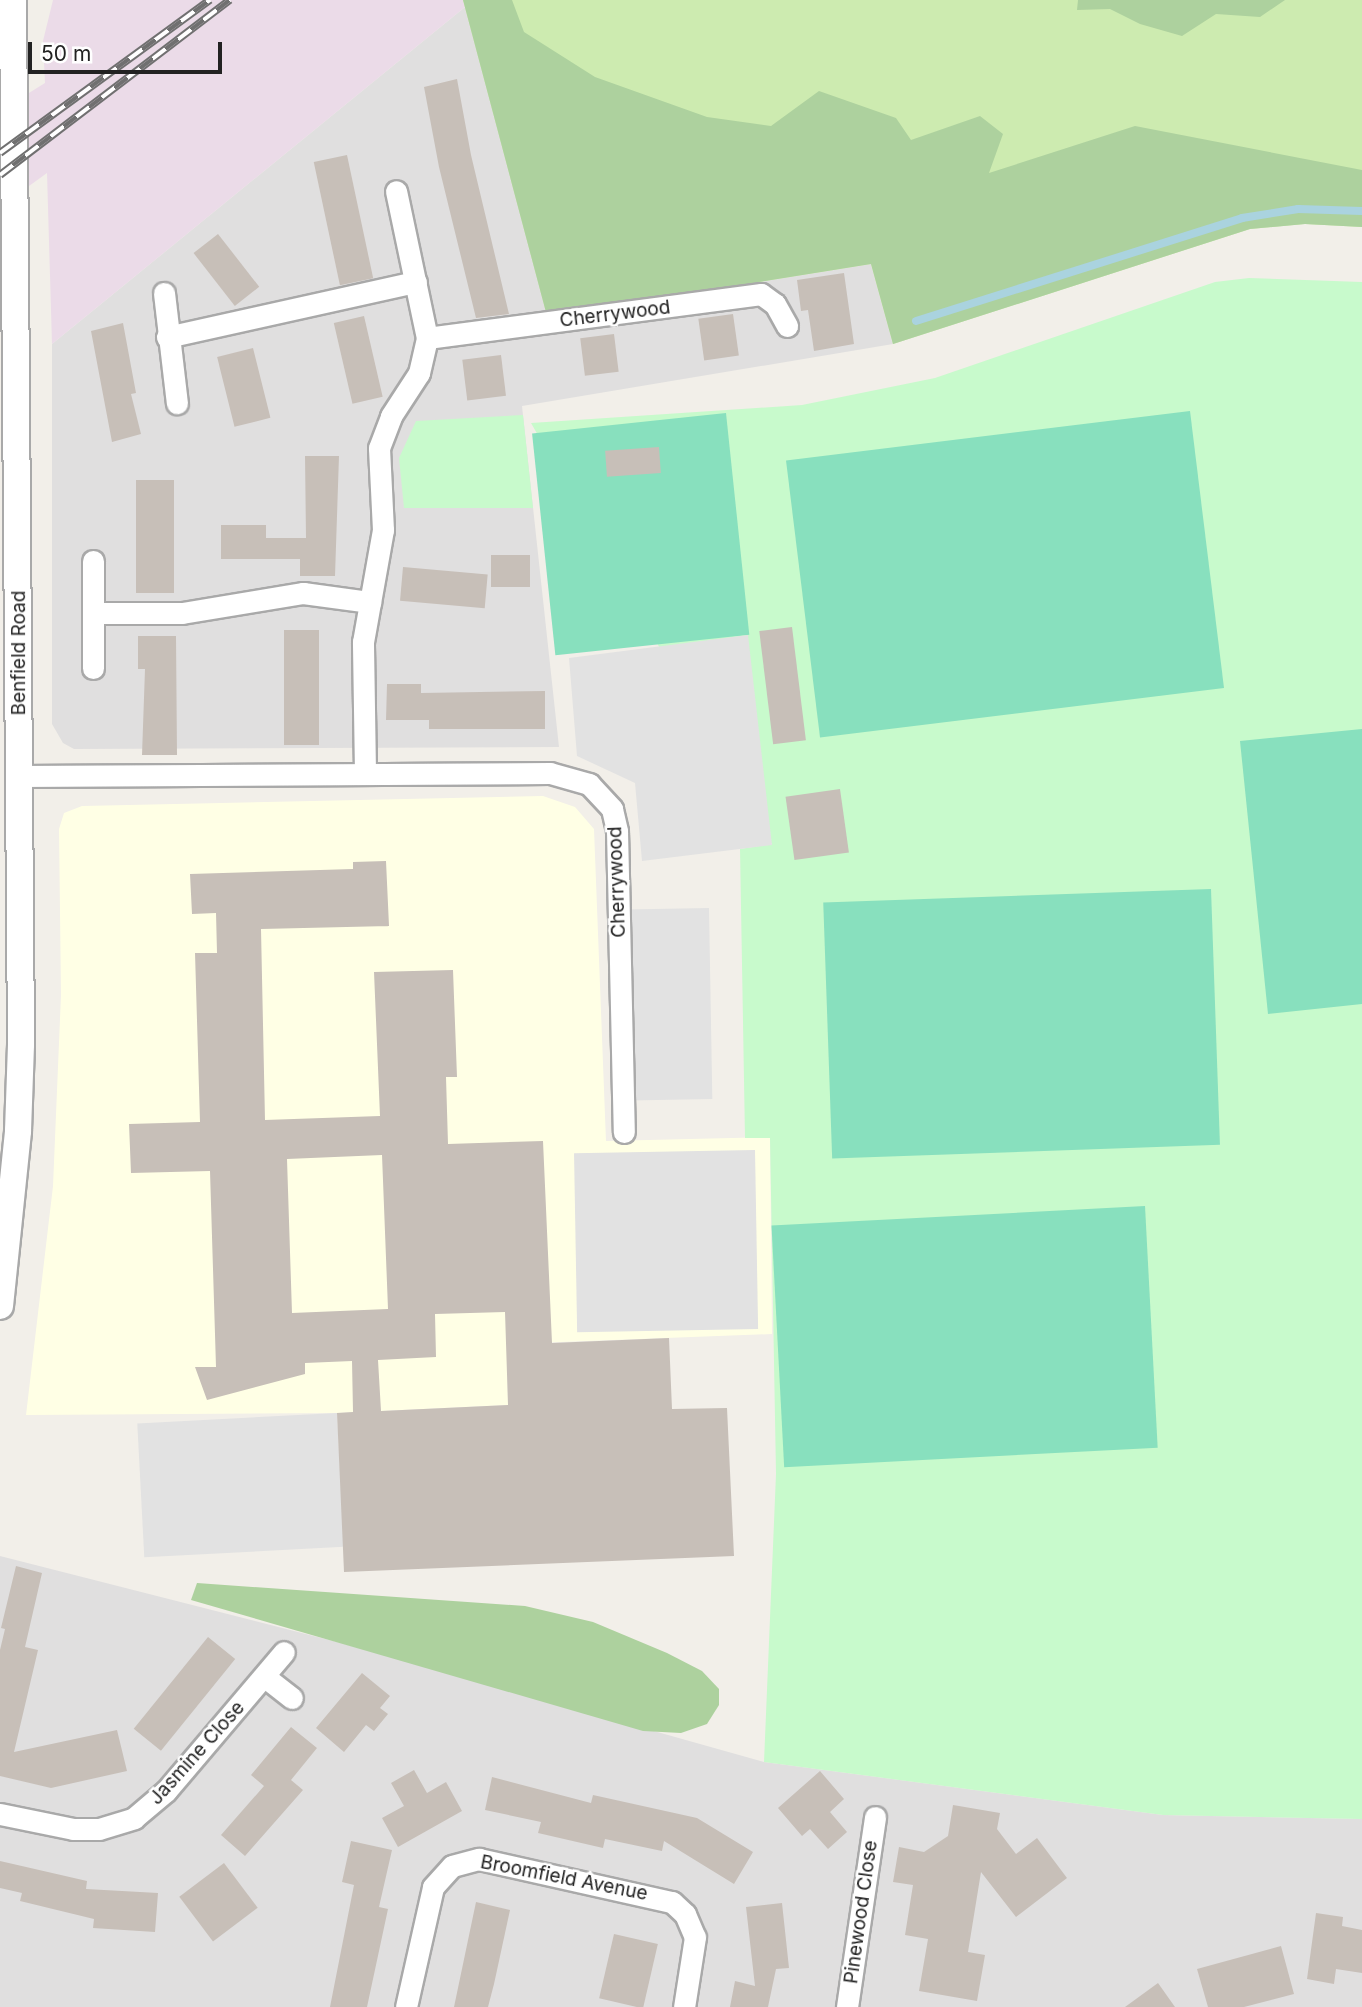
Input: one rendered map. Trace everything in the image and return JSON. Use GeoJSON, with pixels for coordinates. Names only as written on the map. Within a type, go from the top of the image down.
{"type":"FeatureCollection","features":[{"type":"Feature","properties":{"kind":"street","name":"Benfield Road"},"geometry":{"type":"LineString","coordinates":[[0,1306],[20,1057],[13,0]]}},
{"type":"Feature","properties":{"kind":"street"},"geometry":{"type":"LineString","coordinates":[[365,772],[363,642],[382,550],[379,448],[391,416],[419,373],[426,338],[396,191]]}},
{"type":"Feature","properties":{"kind":"street"},"geometry":{"type":"LineString","coordinates":[[167,337],[416,282]]}},
{"type":"Feature","properties":{"kind":"street"},"geometry":{"type":"LineString","coordinates":[[164,293],[167,337],[177,403]]}},
{"type":"Feature","properties":{"kind":"street","name":"Cherrywood"},"geometry":{"type":"LineString","coordinates":[[426,338],[761,294],[775,304],[787,326]]}},
{"type":"Feature","properties":{"kind":"street"},"geometry":{"type":"LineString","coordinates":[[93,561],[93,668]]}},
{"type":"Feature","properties":{"kind":"street"},"geometry":{"type":"LineString","coordinates":[[93,613],[192,612],[303,593],[370,602]]}},
{"type":"Feature","properties":{"kind":"street","name":"Cherrywood"},"geometry":{"type":"LineString","coordinates":[[19,776],[550,772],[589,784],[607,801],[617,831],[624,1132]]}},
{"type":"Feature","properties":{"kind":"street","name":"Jasmine Close"},"geometry":{"type":"LineString","coordinates":[[0,1814],[73,1829],[99,1829],[134,1818],[166,1791],[284,1653]]}},
{"type":"Feature","properties":{"kind":"street"},"geometry":{"type":"LineString","coordinates":[[265,1676],[292,1698]]}},
{"type":"Feature","properties":{"kind":"street","name":"Pinewood Close"},"geometry":{"type":"LineString","coordinates":[[847,2007],[875,1817]]}},
{"type":"Feature","properties":{"kind":"street","name":"Broomfield Avenue"},"geometry":{"type":"LineString","coordinates":[[406,2007],[433,1887],[452,1866],[480,1859],[672,1902],[685,1914],[695,1937],[684,2007]]}},
{"type":"Feature","properties":{"kind":"shaded area"},"geometry":{"type":"Polygon","coordinates":[[[53,0],[463,0],[465,7],[52,344],[47,173],[0,207],[0,111],[45,83],[43,41],[53,0]]]}},
{"type":"Feature","properties":{"kind":"shaded area"},"geometry":{"type":"Polygon","coordinates":[[[465,7],[548,316],[871,264],[893,344],[522,406],[559,747],[74,749],[63,743],[52,724],[52,344],[465,7]]]}},
{"type":"Feature","properties":{"kind":"shaded area"},"geometry":{"type":"Polygon","coordinates":[[[748,635],[772,845],[642,861],[635,783],[577,756],[569,658],[748,635]]]}},
{"type":"Feature","properties":{"kind":"shaded area"},"geometry":{"type":"Polygon","coordinates":[[[543,796],[575,807],[594,829],[606,1141],[770,1137],[772,1334],[507,1344],[508,1405],[337,1413],[26,1415],[53,1186],[61,995],[59,829],[64,813],[82,806],[543,796]]]}},
{"type":"Feature","properties":{"kind":"shaded area"},"geometry":{"type":"Polygon","coordinates":[[[709,908],[712,1099],[629,1100],[626,909],[709,908]]]}},
{"type":"Feature","properties":{"kind":"shaded area"},"geometry":{"type":"Polygon","coordinates":[[[755,1150],[758,1329],[577,1332],[574,1153],[755,1150]]]}},
{"type":"Feature","properties":{"kind":"shaded area"},"geometry":{"type":"Polygon","coordinates":[[[337,1413],[344,1547],[144,1557],[137,1423],[337,1413]]]}},
{"type":"Feature","properties":{"kind":"shaded area"},"geometry":{"type":"Polygon","coordinates":[[[0,1556],[341,1643],[764,1762],[1163,1815],[1362,1819],[1362,2007],[0,2007],[0,1556]]]}},
{"type":"Feature","properties":{"kind":"green space"},"geometry":{"type":"Polygon","coordinates":[[[463,0],[1362,0],[1362,227],[1305,224],[1250,229],[893,344],[871,264],[547,316],[463,0]]]}},
{"type":"Feature","properties":{"kind":"green space"},"geometry":{"type":"Polygon","coordinates":[[[463,0],[512,0],[524,32],[595,77],[707,117],[771,126],[819,91],[896,118],[911,140],[980,116],[1003,134],[989,173],[1135,126],[1362,170],[1362,227],[1305,224],[1250,229],[893,344],[871,264],[547,316],[463,0]]]}},
{"type":"Feature","properties":{"kind":"green space"},"geometry":{"type":"Polygon","coordinates":[[[1078,0],[1285,0],[1260,17],[1216,14],[1182,36],[1140,24],[1110,9],[1077,10],[1078,0]]]}},
{"type":"Feature","properties":{"kind":"green space"},"geometry":{"type":"Polygon","coordinates":[[[1249,278],[1362,282],[1362,1819],[1163,1815],[764,1762],[776,1474],[770,1138],[745,1138],[740,849],[772,844],[531,423],[802,405],[935,378],[1215,282],[1249,278]]]}},
{"type":"Feature","properties":{"kind":"green space"},"geometry":{"type":"Polygon","coordinates":[[[1190,411],[1224,688],[820,738],[786,461],[1190,411]]]}},
{"type":"Feature","properties":{"kind":"green space"},"geometry":{"type":"Polygon","coordinates":[[[726,413],[749,635],[555,655],[532,433],[726,413]]]}},
{"type":"Feature","properties":{"kind":"green space"},"geometry":{"type":"Polygon","coordinates":[[[523,415],[533,508],[404,508],[399,458],[416,421],[523,415]]]}},
{"type":"Feature","properties":{"kind":"green space"},"geometry":{"type":"Polygon","coordinates":[[[1362,729],[1362,1004],[1268,1014],[1240,741],[1362,729]]]}},
{"type":"Feature","properties":{"kind":"green space"},"geometry":{"type":"Polygon","coordinates":[[[1211,889],[1220,1145],[832,1158],[823,903],[1211,889]]]}},
{"type":"Feature","properties":{"kind":"green space"},"geometry":{"type":"Polygon","coordinates":[[[1145,1206],[1158,1448],[784,1467],[772,1226],[1145,1206]]]}},
{"type":"Feature","properties":{"kind":"green space"},"geometry":{"type":"Polygon","coordinates":[[[197,1583],[525,1606],[593,1622],[667,1653],[702,1671],[719,1689],[719,1705],[707,1724],[681,1733],[643,1731],[191,1600],[197,1583]]]}},
{"type":"Feature","properties":{"kind":"building"},"geometry":{"type":"Polygon","coordinates":[[[457,79],[471,155],[509,314],[476,318],[439,167],[424,87],[457,79]]]}},
{"type":"Feature","properties":{"kind":"building"},"geometry":{"type":"Polygon","coordinates":[[[347,155],[373,278],[340,285],[314,162],[347,155]]]}},
{"type":"Feature","properties":{"kind":"building"},"geometry":{"type":"Polygon","coordinates":[[[218,234],[259,287],[235,306],[194,253],[218,234]]]}},
{"type":"Feature","properties":{"kind":"building"},"geometry":{"type":"Polygon","coordinates":[[[844,273],[854,344],[814,351],[808,310],[801,311],[797,280],[844,273]]]}},
{"type":"Feature","properties":{"kind":"building"},"geometry":{"type":"Polygon","coordinates":[[[733,314],[739,356],[704,360],[698,319],[733,314]]]}},
{"type":"Feature","properties":{"kind":"building"},"geometry":{"type":"Polygon","coordinates":[[[364,316],[383,397],[352,404],[334,323],[364,316]]]}},
{"type":"Feature","properties":{"kind":"building"},"geometry":{"type":"Polygon","coordinates":[[[123,323],[136,393],[131,394],[141,434],[112,442],[91,331],[123,323]]]}},
{"type":"Feature","properties":{"kind":"building"},"geometry":{"type":"Polygon","coordinates":[[[614,334],[619,372],[585,376],[580,338],[614,334]]]}},
{"type":"Feature","properties":{"kind":"building"},"geometry":{"type":"Polygon","coordinates":[[[253,348],[270,418],[235,427],[217,357],[253,348]]]}},
{"type":"Feature","properties":{"kind":"building"},"geometry":{"type":"Polygon","coordinates":[[[501,355],[506,396],[467,400],[462,360],[501,355]]]}},
{"type":"Feature","properties":{"kind":"building"},"geometry":{"type":"Polygon","coordinates":[[[659,447],[661,473],[607,477],[605,451],[659,447]]]}},
{"type":"Feature","properties":{"kind":"building"},"geometry":{"type":"Polygon","coordinates":[[[305,456],[339,456],[335,576],[300,576],[300,559],[221,559],[221,525],[266,525],[266,538],[306,538],[305,456]]]}},
{"type":"Feature","properties":{"kind":"building"},"geometry":{"type":"Polygon","coordinates":[[[136,480],[174,480],[174,593],[136,593],[136,480]]]}},
{"type":"Feature","properties":{"kind":"building"},"geometry":{"type":"Polygon","coordinates":[[[491,555],[530,555],[530,587],[491,587],[491,555]]]}},
{"type":"Feature","properties":{"kind":"building"},"geometry":{"type":"Polygon","coordinates":[[[403,567],[488,574],[485,608],[400,601],[403,567]]]}},
{"type":"Feature","properties":{"kind":"building"},"geometry":{"type":"Polygon","coordinates":[[[792,627],[806,740],[773,744],[759,631],[792,627]]]}},
{"type":"Feature","properties":{"kind":"building"},"geometry":{"type":"Polygon","coordinates":[[[284,630],[319,630],[319,745],[284,745],[284,630]]]}},
{"type":"Feature","properties":{"kind":"building"},"geometry":{"type":"Polygon","coordinates":[[[138,636],[176,636],[177,755],[142,755],[145,669],[138,669],[138,636]]]}},
{"type":"Feature","properties":{"kind":"building"},"geometry":{"type":"Polygon","coordinates":[[[387,684],[421,684],[421,693],[545,691],[545,729],[429,729],[429,720],[386,720],[387,684]]]}},
{"type":"Feature","properties":{"kind":"building"},"geometry":{"type":"Polygon","coordinates":[[[840,789],[849,852],[794,860],[786,797],[840,789]]]}},
{"type":"Feature","properties":{"kind":"building"},"geometry":{"type":"Polygon","coordinates":[[[386,861],[389,926],[261,929],[265,1120],[380,1116],[374,972],[453,970],[457,1077],[446,1077],[448,1144],[543,1141],[552,1343],[669,1338],[672,1409],[727,1408],[734,1556],[344,1572],[337,1413],[353,1412],[352,1361],[305,1363],[305,1374],[207,1400],[195,1367],[216,1367],[210,1171],[131,1173],[129,1124],[200,1122],[195,953],[217,953],[216,913],[192,914],[190,874],[353,869],[353,862],[386,861]],[[382,1155],[287,1159],[292,1313],[388,1309],[382,1155]],[[505,1312],[435,1314],[436,1357],[378,1360],[381,1411],[508,1405],[505,1312]]]}},
{"type":"Feature","properties":{"kind":"building"},"geometry":{"type":"Polygon","coordinates":[[[16,1566],[42,1573],[25,1647],[38,1650],[14,1752],[117,1730],[127,1771],[51,1788],[0,1776],[0,1650],[5,1629],[1,1628],[16,1566]]]}},
{"type":"Feature","properties":{"kind":"building"},"geometry":{"type":"Polygon","coordinates":[[[208,1637],[235,1659],[161,1751],[134,1729],[208,1637]]]}},
{"type":"Feature","properties":{"kind":"building"},"geometry":{"type":"Polygon","coordinates":[[[362,1673],[390,1696],[380,1708],[388,1714],[374,1731],[366,1725],[344,1752],[316,1728],[362,1673]]]}},
{"type":"Feature","properties":{"kind":"building"},"geometry":{"type":"Polygon","coordinates":[[[291,1727],[317,1748],[291,1780],[303,1790],[245,1856],[221,1835],[264,1786],[251,1775],[291,1727]]]}},
{"type":"Feature","properties":{"kind":"building"},"geometry":{"type":"Polygon","coordinates":[[[414,1770],[427,1793],[446,1782],[462,1811],[398,1847],[382,1818],[404,1806],[391,1783],[414,1770]]]}},
{"type":"Feature","properties":{"kind":"building"},"geometry":{"type":"Polygon","coordinates":[[[820,1771],[844,1799],[830,1812],[847,1832],[828,1849],[810,1829],[802,1836],[778,1808],[820,1771]]]}},
{"type":"Feature","properties":{"kind":"building"},"geometry":{"type":"Polygon","coordinates":[[[492,1777],[591,1803],[593,1795],[697,1818],[753,1852],[734,1884],[664,1841],[662,1851],[605,1839],[603,1848],[538,1833],[541,1822],[485,1810],[492,1777]]]}},
{"type":"Feature","properties":{"kind":"building"},"geometry":{"type":"Polygon","coordinates":[[[953,1805],[1000,1813],[997,1829],[1016,1854],[1037,1838],[1067,1878],[1016,1917],[981,1872],[968,1952],[985,1955],[977,2001],[919,1991],[928,1939],[905,1935],[913,1885],[893,1882],[899,1847],[924,1852],[948,1836],[953,1805]]]}},
{"type":"Feature","properties":{"kind":"building"},"geometry":{"type":"Polygon","coordinates":[[[351,1841],[392,1850],[379,1907],[388,1909],[367,2007],[330,2007],[354,1885],[342,1882],[351,1841]]]}},
{"type":"Feature","properties":{"kind":"building"},"geometry":{"type":"Polygon","coordinates":[[[0,1861],[87,1881],[86,1889],[158,1893],[155,1932],[93,1928],[94,1919],[20,1901],[22,1893],[0,1888],[0,1861]]]}},
{"type":"Feature","properties":{"kind":"building"},"geometry":{"type":"Polygon","coordinates":[[[224,1863],[258,1908],[213,1941],[179,1897],[224,1863]]]}},
{"type":"Feature","properties":{"kind":"building"},"geometry":{"type":"Polygon","coordinates":[[[476,1902],[510,1910],[488,2007],[454,2007],[476,1902]]]}},
{"type":"Feature","properties":{"kind":"building"},"geometry":{"type":"Polygon","coordinates":[[[782,1903],[789,1968],[776,1969],[768,2007],[730,2007],[735,1981],[755,1986],[746,1907],[782,1903]]]}},
{"type":"Feature","properties":{"kind":"building"},"geometry":{"type":"Polygon","coordinates":[[[1316,1913],[1343,1917],[1342,1926],[1362,1930],[1362,1973],[1336,1969],[1334,1984],[1307,1979],[1316,1913]]]}},
{"type":"Feature","properties":{"kind":"building"},"geometry":{"type":"Polygon","coordinates":[[[614,1934],[658,1944],[643,2007],[599,1998],[614,1934]]]}},
{"type":"Feature","properties":{"kind":"building"},"geometry":{"type":"Polygon","coordinates":[[[1281,1946],[1294,1994],[1244,2007],[1208,2007],[1197,1969],[1281,1946]]]}},
{"type":"Feature","properties":{"kind":"building"},"geometry":{"type":"Polygon","coordinates":[[[1158,1983],[1175,2007],[1125,2007],[1158,1983]]]}},
{"type":"Feature","properties":{"kind":"waterway"},"geometry":{"type":"LineString","coordinates":[[916,321],[1242,218],[1298,209],[1362,211]]}},
{"type":"Feature","properties":{"kind":"railway"},"geometry":{"type":"LineString","coordinates":[[0,153],[210,0]]}},
{"type":"Feature","properties":{"kind":"railway"},"geometry":{"type":"LineString","coordinates":[[0,175],[230,0]]}}]}
